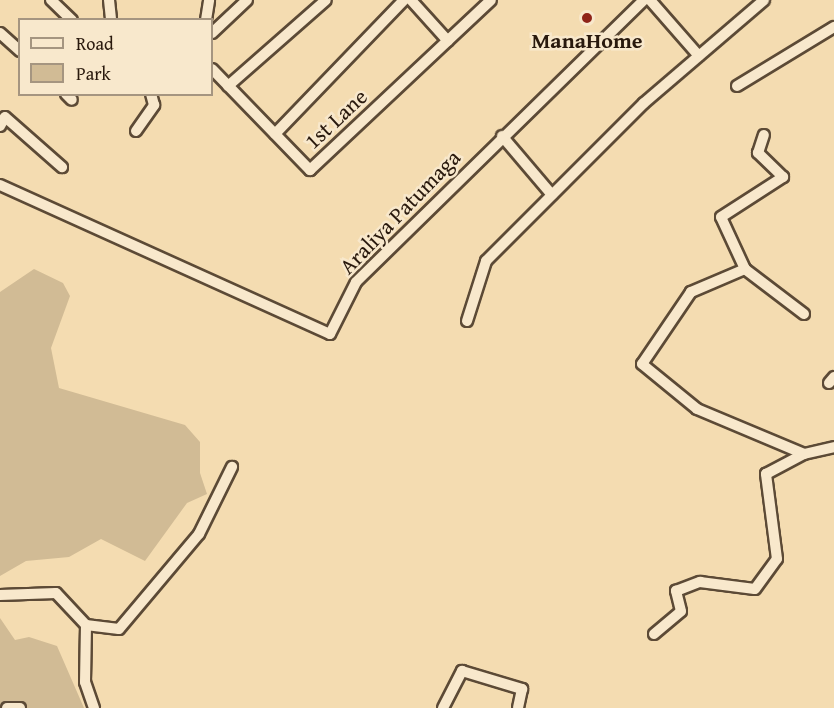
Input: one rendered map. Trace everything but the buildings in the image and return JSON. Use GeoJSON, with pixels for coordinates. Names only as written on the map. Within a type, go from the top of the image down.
{"type":"FeatureCollection","features":[{"type":"Feature","properties":{"kind":"street"},"geometry":{"type":"LineString","coordinates":[[51,0],[70,18]]}},
{"type":"Feature","properties":{"kind":"street"},"geometry":{"type":"LineString","coordinates":[[109,0],[111,18]]}},
{"type":"Feature","properties":{"kind":"street"},"geometry":{"type":"LineString","coordinates":[[206,18],[209,0]]}},
{"type":"Feature","properties":{"kind":"street"},"geometry":{"type":"LineString","coordinates":[[213,32],[247,0]]}},
{"type":"Feature","properties":{"kind":"street"},"geometry":{"type":"LineString","coordinates":[[228,86],[326,0]]}},
{"type":"Feature","properties":{"kind":"street"},"geometry":{"type":"LineString","coordinates":[[275,134],[404,0]]}},
{"type":"Feature","properties":{"kind":"street"},"geometry":{"type":"LineString","coordinates":[[411,0],[447,41]]}},
{"type":"Feature","properties":{"kind":"street","name":"1st Lane"},"geometry":{"type":"LineString","coordinates":[[213,70],[310,170],[490,0]]}},
{"type":"Feature","properties":{"kind":"street","name":"Araliya Patumaga"},"geometry":{"type":"LineString","coordinates":[[0,184],[85,219],[324,335],[356,282],[502,136],[644,0]]}},
{"type":"Feature","properties":{"kind":"street"},"geometry":{"type":"LineString","coordinates":[[650,0],[699,56]]}},
{"type":"Feature","properties":{"kind":"street"},"geometry":{"type":"LineString","coordinates":[[467,321],[486,261],[699,56],[764,0]]}},
{"type":"Feature","properties":{"kind":"street"},"geometry":{"type":"LineString","coordinates":[[737,86],[834,27]]}},
{"type":"Feature","properties":{"kind":"street"},"geometry":{"type":"LineString","coordinates":[[0,33],[18,49]]}},
{"type":"Feature","properties":{"kind":"street"},"geometry":{"type":"LineString","coordinates":[[136,131],[154,105],[152,96]]}},
{"type":"Feature","properties":{"kind":"street"},"geometry":{"type":"LineString","coordinates":[[0,126],[5,117],[62,167]]}},
{"type":"Feature","properties":{"kind":"street"},"geometry":{"type":"LineString","coordinates":[[764,135],[758,153],[783,177],[721,217],[745,269],[804,314]]}},
{"type":"Feature","properties":{"kind":"street"},"geometry":{"type":"LineString","coordinates":[[502,136],[552,195]]}},
{"type":"Feature","properties":{"kind":"street"},"geometry":{"type":"LineString","coordinates":[[745,269],[691,292],[642,364],[697,409],[804,454]]}},
{"type":"Feature","properties":{"kind":"street"},"geometry":{"type":"LineString","coordinates":[[654,634],[681,611],[676,591],[700,582],[754,589],[777,559],[766,474],[804,454],[834,447]]}},
{"type":"Feature","properties":{"kind":"street"},"geometry":{"type":"LineString","coordinates":[[0,595],[56,593],[86,625],[119,628],[200,534],[232,467]]}},
{"type":"Feature","properties":{"kind":"street"},"geometry":{"type":"LineString","coordinates":[[86,625],[84,682],[94,708]]}},
{"type":"Feature","properties":{"kind":"street"},"geometry":{"type":"LineString","coordinates":[[443,708],[462,671],[522,689],[518,708]]}},
{"type":"Feature","properties":{"kind":"street"},"geometry":{"type":"LineString","coordinates":[[7,708],[20,708]]}},
{"type":"Feature","properties":{"kind":"green space"},"geometry":{"type":"Polygon","coordinates":[[[34,269],[63,283],[70,296],[51,348],[59,388],[185,425],[200,442],[200,473],[207,494],[187,503],[145,561],[101,539],[69,557],[26,561],[0,576],[0,292],[34,269]]]}},
{"type":"Feature","properties":{"kind":"green space"},"geometry":{"type":"Polygon","coordinates":[[[0,618],[15,640],[29,637],[57,646],[84,708],[0,708],[0,618]]]}},
{"type":"Feature","properties":{"kind":"place","name":"ManaHome"},"geometry":{"type":"Point","coordinates":[587,18]}}]}
